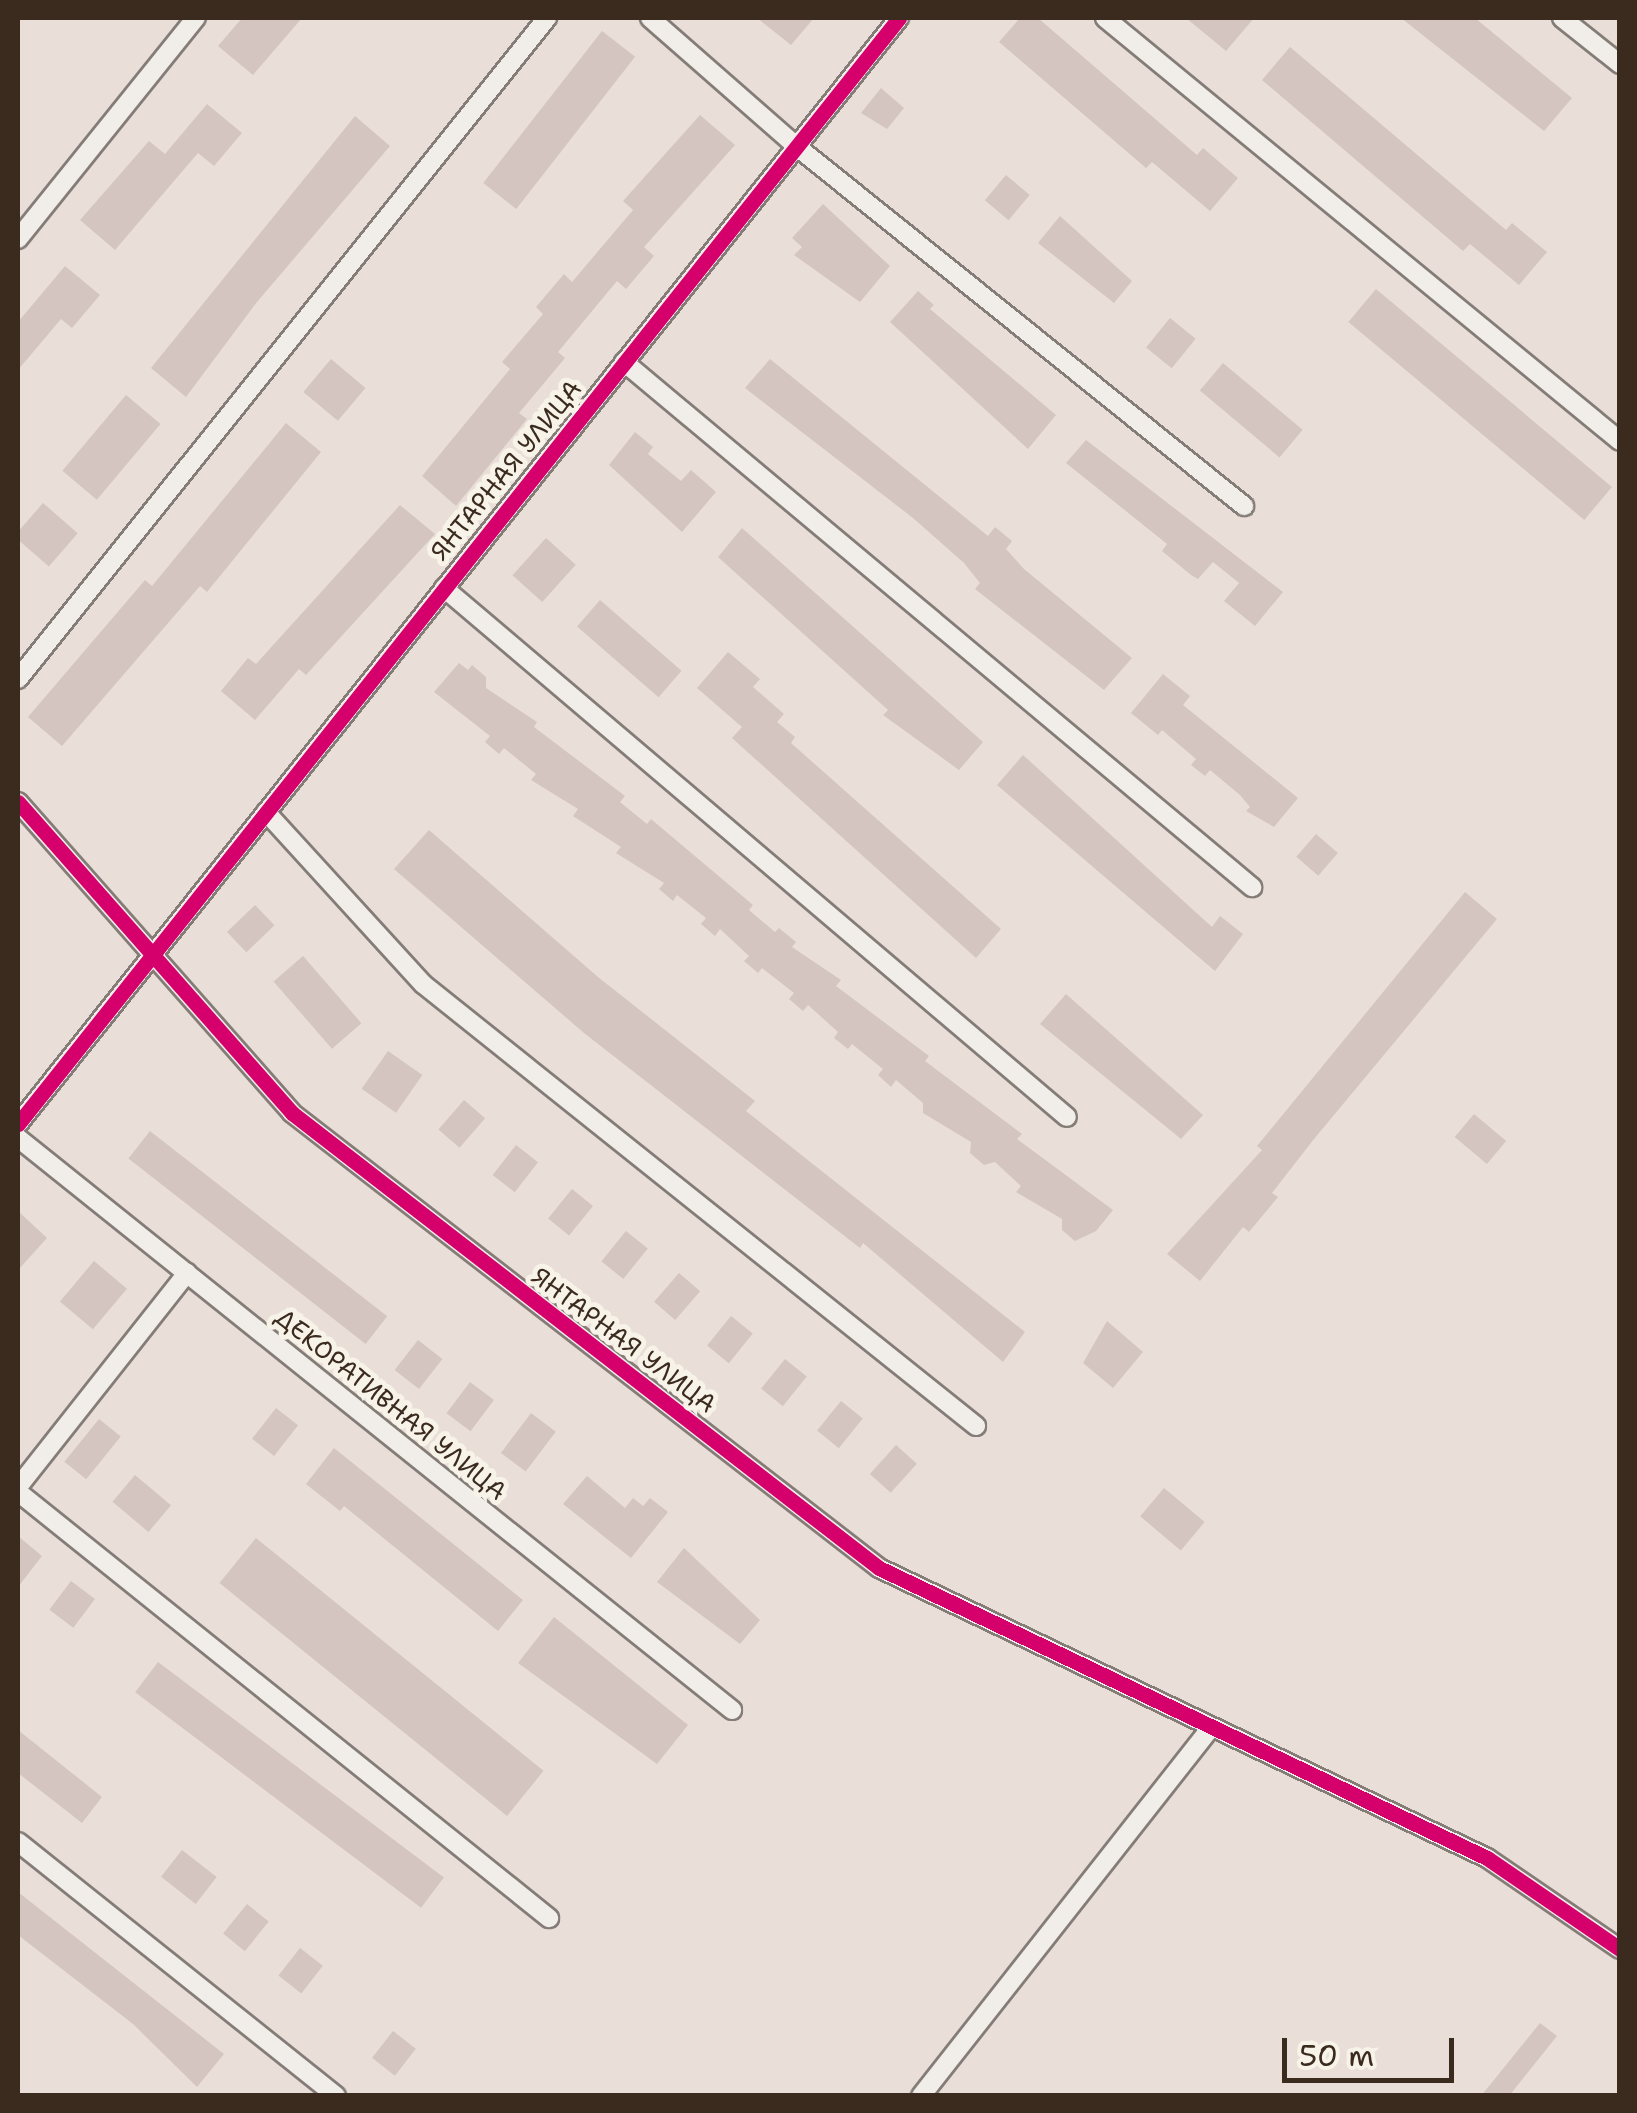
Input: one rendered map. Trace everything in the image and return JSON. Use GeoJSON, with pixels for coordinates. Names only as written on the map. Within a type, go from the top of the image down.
{"type":"FeatureCollection","features":[{"type":"Feature","properties":{"kind":"street"},"geometry":{"type":"LineString","coordinates":[[18,238],[196,18]]}},
{"type":"Feature","properties":{"kind":"street"},"geometry":{"type":"LineString","coordinates":[[18,679],[547,18]]}},
{"type":"Feature","properties":{"kind":"street"},"geometry":{"type":"LineString","coordinates":[[650,18],[796,146],[1244,506]]}},
{"type":"Feature","properties":{"kind":"street","name":"ЯНТАРНАЯ УЛИЦА"},"geometry":{"type":"LineString","coordinates":[[18,1124],[899,18]]}},
{"type":"Feature","properties":{"kind":"street"},"geometry":{"type":"LineString","coordinates":[[1106,18],[1620,441]]}},
{"type":"Feature","properties":{"kind":"street"},"geometry":{"type":"LineString","coordinates":[[1562,18],[1620,64]]}},
{"type":"Feature","properties":{"kind":"street"},"geometry":{"type":"LineString","coordinates":[[624,362],[1252,887]]}},
{"type":"Feature","properties":{"kind":"street"},"geometry":{"type":"LineString","coordinates":[[444,588],[1066,1117]]}},
{"type":"Feature","properties":{"kind":"street"},"geometry":{"type":"LineString","coordinates":[[18,802],[152,955]]}},
{"type":"Feature","properties":{"kind":"street"},"geometry":{"type":"LineString","coordinates":[[266,812],[424,984],[976,1426]]}},
{"type":"Feature","properties":{"kind":"street","name":"ЯНТАРНАЯ УЛИЦА"},"geometry":{"type":"LineString","coordinates":[[152,955],[292,1113],[879,1568],[1487,1858],[1620,1949]]}},
{"type":"Feature","properties":{"kind":"street","name":"ДЕКОРАТИВНАЯ УЛИЦА"},"geometry":{"type":"LineString","coordinates":[[18,1138],[732,1710]]}},
{"type":"Feature","properties":{"kind":"street"},"geometry":{"type":"LineString","coordinates":[[186,1274],[18,1489],[548,1918]]}},
{"type":"Feature","properties":{"kind":"street"},"geometry":{"type":"LineString","coordinates":[[921,2096],[1211,1728]]}},
{"type":"Feature","properties":{"kind":"street"},"geometry":{"type":"LineString","coordinates":[[18,1842],[336,2096]]}},
{"type":"Feature","properties":{"kind":"building"},"geometry":{"type":"Polygon","coordinates":[[[242,18],[302,18],[253,75],[218,46],[242,18]]]}},
{"type":"Feature","properties":{"kind":"building"},"geometry":{"type":"Polygon","coordinates":[[[757,18],[814,18],[791,45],[757,18]]]}},
{"type":"Feature","properties":{"kind":"building"},"geometry":{"type":"Polygon","coordinates":[[[1020,18],[1038,18],[1197,155],[1203,148],[1238,178],[1210,211],[1152,162],[1146,168],[999,42],[1020,18]]]}},
{"type":"Feature","properties":{"kind":"building"},"geometry":{"type":"Polygon","coordinates":[[[1186,18],[1254,18],[1226,51],[1186,18]]]}},
{"type":"Feature","properties":{"kind":"building"},"geometry":{"type":"Polygon","coordinates":[[[1401,18],[1475,18],[1572,98],[1544,131],[1401,18]]]}},
{"type":"Feature","properties":{"kind":"building"},"geometry":{"type":"Polygon","coordinates":[[[602,31],[635,57],[516,209],[483,183],[602,31]]]}},
{"type":"Feature","properties":{"kind":"building"},"geometry":{"type":"Polygon","coordinates":[[[1290,47],[1506,230],[1512,223],[1547,252],[1519,285],[1470,244],[1463,251],[1262,80],[1290,47]]]}},
{"type":"Feature","properties":{"kind":"building"},"geometry":{"type":"Polygon","coordinates":[[[881,88],[904,108],[887,129],[861,113],[881,88]]]}},
{"type":"Feature","properties":{"kind":"building"},"geometry":{"type":"Polygon","coordinates":[[[207,104],[242,133],[214,166],[198,153],[115,250],[80,220],[149,141],[165,154],[207,104]]]}},
{"type":"Feature","properties":{"kind":"building"},"geometry":{"type":"Polygon","coordinates":[[[700,115],[735,145],[644,247],[654,256],[626,289],[617,281],[558,352],[565,358],[519,413],[527,419],[456,506],[422,476],[510,369],[502,362],[543,314],[536,307],[564,274],[572,282],[633,210],[623,201],[700,115]]]}},
{"type":"Feature","properties":{"kind":"building"},"geometry":{"type":"Polygon","coordinates":[[[355,116],[390,146],[257,302],[186,397],[151,368],[355,116]]]}},
{"type":"Feature","properties":{"kind":"building"},"geometry":{"type":"Polygon","coordinates":[[[1006,175],[1030,195],[1009,220],[985,200],[1006,175]]]}},
{"type":"Feature","properties":{"kind":"building"},"geometry":{"type":"Polygon","coordinates":[[[823,204],[890,266],[860,302],[794,255],[802,247],[792,238],[823,204]]]}},
{"type":"Feature","properties":{"kind":"building"},"geometry":{"type":"Polygon","coordinates":[[[1060,216],[1132,281],[1114,303],[1038,243],[1060,216]]]}},
{"type":"Feature","properties":{"kind":"building"},"geometry":{"type":"Polygon","coordinates":[[[65,266],[100,295],[72,328],[61,319],[18,370],[18,322],[65,266]]]}},
{"type":"Feature","properties":{"kind":"building"},"geometry":{"type":"Polygon","coordinates":[[[1376,289],[1612,487],[1584,520],[1348,322],[1376,289]]]}},
{"type":"Feature","properties":{"kind":"building"},"geometry":{"type":"Polygon","coordinates":[[[918,291],[934,305],[930,309],[1056,415],[1028,449],[890,322],[918,291]]]}},
{"type":"Feature","properties":{"kind":"building"},"geometry":{"type":"Polygon","coordinates":[[[1170,318],[1196,339],[1172,368],[1146,348],[1170,318]]]}},
{"type":"Feature","properties":{"kind":"building"},"geometry":{"type":"Polygon","coordinates":[[[331,359],[365,388],[338,421],[303,392],[331,359]]]}},
{"type":"Feature","properties":{"kind":"building"},"geometry":{"type":"Polygon","coordinates":[[[770,359],[988,536],[995,527],[1012,541],[1006,549],[1024,569],[1132,658],[1104,690],[975,589],[980,583],[964,563],[913,518],[745,388],[770,359]]]}},
{"type":"Feature","properties":{"kind":"building"},"geometry":{"type":"Polygon","coordinates":[[[1223,363],[1303,430],[1280,457],[1200,391],[1223,363]]]}},
{"type":"Feature","properties":{"kind":"building"},"geometry":{"type":"Polygon","coordinates":[[[126,395],[160,424],[97,500],[62,471],[126,395]]]}},
{"type":"Feature","properties":{"kind":"building"},"geometry":{"type":"Polygon","coordinates":[[[286,423],[321,452],[207,592],[200,586],[62,746],[28,717],[145,580],[152,586],[286,423]]]}},
{"type":"Feature","properties":{"kind":"building"},"geometry":{"type":"Polygon","coordinates":[[[635,432],[653,447],[648,454],[681,481],[691,470],[716,492],[682,532],[609,465],[635,432]]]}},
{"type":"Feature","properties":{"kind":"building"},"geometry":{"type":"Polygon","coordinates":[[[1086,440],[1283,592],[1255,626],[1224,601],[1239,583],[1213,562],[1198,579],[1191,575],[1162,551],[1167,544],[1066,463],[1086,440]]]}},
{"type":"Feature","properties":{"kind":"building"},"geometry":{"type":"Polygon","coordinates":[[[43,503],[78,533],[49,566],[18,540],[18,532],[43,503]]]}},
{"type":"Feature","properties":{"kind":"building"},"geometry":{"type":"Polygon","coordinates":[[[400,505],[435,534],[306,675],[299,669],[255,720],[221,691],[248,658],[256,664],[400,505]]]}},
{"type":"Feature","properties":{"kind":"building"},"geometry":{"type":"Polygon","coordinates":[[[742,528],[983,742],[959,770],[883,715],[888,710],[718,557],[742,528]]]}},
{"type":"Feature","properties":{"kind":"building"},"geometry":{"type":"Polygon","coordinates":[[[546,538],[576,565],[542,602],[513,575],[546,538]]]}},
{"type":"Feature","properties":{"kind":"building"},"geometry":{"type":"Polygon","coordinates":[[[600,600],[682,671],[659,697],[577,626],[600,600]]]}},
{"type":"Feature","properties":{"kind":"building"},"geometry":{"type":"Polygon","coordinates":[[[728,652],[760,679],[753,687],[784,714],[777,722],[795,737],[791,743],[1001,929],[976,958],[732,738],[742,727],[697,688],[728,652]]]}},
{"type":"Feature","properties":{"kind":"building"},"geometry":{"type":"Polygon","coordinates":[[[459,663],[468,670],[472,665],[486,677],[486,688],[537,722],[534,727],[625,796],[620,802],[647,824],[651,819],[753,905],[749,910],[775,932],[779,928],[796,942],[792,947],[841,980],[836,986],[929,1056],[925,1061],[1022,1134],[1017,1139],[1113,1210],[1096,1231],[1075,1241],[1062,1230],[1062,1219],[1016,1192],[1021,1186],[995,1162],[984,1165],[970,1153],[971,1142],[923,1113],[923,1103],[896,1080],[891,1087],[878,1075],[883,1069],[852,1044],[848,1049],[834,1038],[838,1032],[808,1005],[803,1011],[789,999],[794,993],[762,968],[758,973],[744,961],[749,956],[720,929],[715,936],[701,924],[706,918],[677,895],[673,901],[659,889],[664,883],[616,853],[621,847],[573,816],[578,809],[531,780],[536,774],[504,748],[499,754],[485,742],[490,736],[434,692],[459,663]]]}},
{"type":"Feature","properties":{"kind":"building"},"geometry":{"type":"Polygon","coordinates":[[[1163,674],[1190,696],[1183,705],[1298,798],[1274,827],[1246,811],[1250,807],[1240,795],[1210,770],[1205,776],[1191,765],[1196,759],[1162,730],[1158,735],[1131,713],[1163,674]]]}},
{"type":"Feature","properties":{"kind":"building"},"geometry":{"type":"Polygon","coordinates":[[[1023,755],[1212,927],[1220,916],[1243,934],[1215,971],[997,785],[1023,755]]]}},
{"type":"Feature","properties":{"kind":"building"},"geometry":{"type":"Polygon","coordinates":[[[429,830],[598,977],[755,1101],[746,1111],[1025,1332],[1003,1362],[863,1243],[860,1248],[584,1033],[394,869],[429,830]]]}},
{"type":"Feature","properties":{"kind":"building"},"geometry":{"type":"Polygon","coordinates":[[[1316,834],[1338,853],[1318,876],[1296,857],[1316,834]]]}},
{"type":"Feature","properties":{"kind":"building"},"geometry":{"type":"Polygon","coordinates":[[[1465,892],[1497,919],[1314,1139],[1272,1193],[1278,1197],[1249,1232],[1243,1227],[1200,1281],[1167,1254],[1262,1150],[1257,1146],[1465,892]]]}},
{"type":"Feature","properties":{"kind":"building"},"geometry":{"type":"Polygon","coordinates":[[[255,905],[274,925],[246,952],[227,932],[255,905]]]}},
{"type":"Feature","properties":{"kind":"building"},"geometry":{"type":"Polygon","coordinates":[[[303,956],[361,1023],[332,1049],[274,982],[303,956]]]}},
{"type":"Feature","properties":{"kind":"building"},"geometry":{"type":"Polygon","coordinates":[[[1066,994],[1203,1115],[1181,1139],[1040,1024],[1066,994]]]}},
{"type":"Feature","properties":{"kind":"building"},"geometry":{"type":"Polygon","coordinates":[[[388,1051],[422,1075],[396,1113],[362,1089],[388,1051]]]}},
{"type":"Feature","properties":{"kind":"building"},"geometry":{"type":"Polygon","coordinates":[[[464,1100],[485,1118],[460,1148],[438,1129],[464,1100]]]}},
{"type":"Feature","properties":{"kind":"building"},"geometry":{"type":"Polygon","coordinates":[[[1474,1114],[1506,1141],[1487,1164],[1455,1137],[1474,1114]]]}},
{"type":"Feature","properties":{"kind":"building"},"geometry":{"type":"Polygon","coordinates":[[[150,1131],[387,1316],[366,1344],[128,1159],[150,1131]]]}},
{"type":"Feature","properties":{"kind":"building"},"geometry":{"type":"Polygon","coordinates":[[[516,1145],[538,1162],[515,1192],[493,1175],[516,1145]]]}},
{"type":"Feature","properties":{"kind":"building"},"geometry":{"type":"Polygon","coordinates":[[[572,1189],[593,1206],[569,1236],[548,1219],[572,1189]]]}},
{"type":"Feature","properties":{"kind":"building"},"geometry":{"type":"Polygon","coordinates":[[[18,1211],[47,1238],[18,1270],[18,1211]]]}},
{"type":"Feature","properties":{"kind":"building"},"geometry":{"type":"Polygon","coordinates":[[[626,1231],[648,1249],[623,1279],[601,1261],[626,1231]]]}},
{"type":"Feature","properties":{"kind":"building"},"geometry":{"type":"Polygon","coordinates":[[[94,1261],[127,1289],[93,1329],[60,1302],[94,1261]]]}},
{"type":"Feature","properties":{"kind":"building"},"geometry":{"type":"Polygon","coordinates":[[[679,1273],[700,1291],[675,1320],[654,1302],[679,1273]]]}},
{"type":"Feature","properties":{"kind":"building"},"geometry":{"type":"Polygon","coordinates":[[[731,1316],[753,1334],[729,1363],[707,1346],[731,1316]]]}},
{"type":"Feature","properties":{"kind":"building"},"geometry":{"type":"Polygon","coordinates":[[[1107,1321],[1143,1352],[1113,1388],[1083,1363],[1107,1321]]]}},
{"type":"Feature","properties":{"kind":"building"},"geometry":{"type":"Polygon","coordinates":[[[418,1340],[442,1359],[419,1389],[395,1370],[418,1340]]]}},
{"type":"Feature","properties":{"kind":"building"},"geometry":{"type":"Polygon","coordinates":[[[785,1359],[807,1377],[783,1406],[761,1389],[785,1359]]]}},
{"type":"Feature","properties":{"kind":"building"},"geometry":{"type":"Polygon","coordinates":[[[470,1382],[494,1400],[470,1431],[447,1413],[470,1382]]]}},
{"type":"Feature","properties":{"kind":"building"},"geometry":{"type":"Polygon","coordinates":[[[841,1401],[863,1419],[839,1448],[817,1431],[841,1401]]]}},
{"type":"Feature","properties":{"kind":"building"},"geometry":{"type":"Polygon","coordinates":[[[276,1408],[298,1425],[274,1456],[252,1439],[276,1408]]]}},
{"type":"Feature","properties":{"kind":"building"},"geometry":{"type":"Polygon","coordinates":[[[531,1413],[556,1432],[526,1472],[501,1453],[531,1413]]]}},
{"type":"Feature","properties":{"kind":"building"},"geometry":{"type":"Polygon","coordinates":[[[99,1419],[121,1437],[86,1479],[64,1462],[99,1419]]]}},
{"type":"Feature","properties":{"kind":"building"},"geometry":{"type":"Polygon","coordinates":[[[896,1445],[917,1464],[891,1493],[870,1474],[896,1445]]]}},
{"type":"Feature","properties":{"kind":"building"},"geometry":{"type":"Polygon","coordinates":[[[334,1448],[523,1600],[498,1631],[344,1506],[340,1511],[306,1484],[334,1448]]]}},
{"type":"Feature","properties":{"kind":"building"},"geometry":{"type":"Polygon","coordinates":[[[135,1475],[171,1505],[149,1532],[113,1502],[135,1475]]]}},
{"type":"Feature","properties":{"kind":"building"},"geometry":{"type":"Polygon","coordinates":[[[587,1476],[625,1508],[633,1498],[643,1506],[650,1498],[668,1512],[631,1558],[563,1504],[587,1476]]]}},
{"type":"Feature","properties":{"kind":"building"},"geometry":{"type":"Polygon","coordinates":[[[1164,1488],[1205,1522],[1181,1550],[1140,1516],[1164,1488]]]}},
{"type":"Feature","properties":{"kind":"building"},"geometry":{"type":"Polygon","coordinates":[[[18,1536],[42,1556],[18,1587],[18,1536]]]}},
{"type":"Feature","properties":{"kind":"building"},"geometry":{"type":"Polygon","coordinates":[[[256,1538],[544,1771],[507,1816],[219,1583],[256,1538]]]}},
{"type":"Feature","properties":{"kind":"building"},"geometry":{"type":"Polygon","coordinates":[[[684,1548],[760,1620],[740,1644],[657,1582],[684,1548]]]}},
{"type":"Feature","properties":{"kind":"building"},"geometry":{"type":"Polygon","coordinates":[[[71,1581],[95,1599],[73,1628],[49,1610],[71,1581]]]}},
{"type":"Feature","properties":{"kind":"building"},"geometry":{"type":"Polygon","coordinates":[[[554,1617],[688,1725],[657,1764],[518,1663],[554,1617]]]}},
{"type":"Feature","properties":{"kind":"building"},"geometry":{"type":"Polygon","coordinates":[[[158,1662],[444,1877],[421,1908],[135,1692],[158,1662]]]}},
{"type":"Feature","properties":{"kind":"building"},"geometry":{"type":"Polygon","coordinates":[[[18,1730],[102,1797],[82,1823],[18,1773],[18,1730]]]}},
{"type":"Feature","properties":{"kind":"building"},"geometry":{"type":"Polygon","coordinates":[[[182,1850],[217,1877],[196,1904],[161,1877],[182,1850]]]}},
{"type":"Feature","properties":{"kind":"building"},"geometry":{"type":"Polygon","coordinates":[[[18,1892],[224,2054],[197,2087],[133,2024],[18,1935],[18,1892]]]}},
{"type":"Feature","properties":{"kind":"building"},"geometry":{"type":"Polygon","coordinates":[[[247,1904],[269,1922],[245,1951],[223,1934],[247,1904]]]}},
{"type":"Feature","properties":{"kind":"building"},"geometry":{"type":"Polygon","coordinates":[[[300,1948],[323,1966],[301,1993],[278,1976],[300,1948]]]}},
{"type":"Feature","properties":{"kind":"building"},"geometry":{"type":"Polygon","coordinates":[[[1540,2023],[1557,2036],[1509,2096],[1481,2096],[1540,2023]]]}},
{"type":"Feature","properties":{"kind":"building"},"geometry":{"type":"Polygon","coordinates":[[[393,2031],[416,2049],[395,2076],[372,2058],[393,2031]]]}},
{"type":"Feature","properties":{"kind":"cycle path"},"geometry":{"type":"LineString","coordinates":[[18,1124],[899,18]]}},
{"type":"Feature","properties":{"kind":"cycle path"},"geometry":{"type":"LineString","coordinates":[[18,802],[292,1113],[879,1568],[1487,1858],[1620,1949]]}}]}
